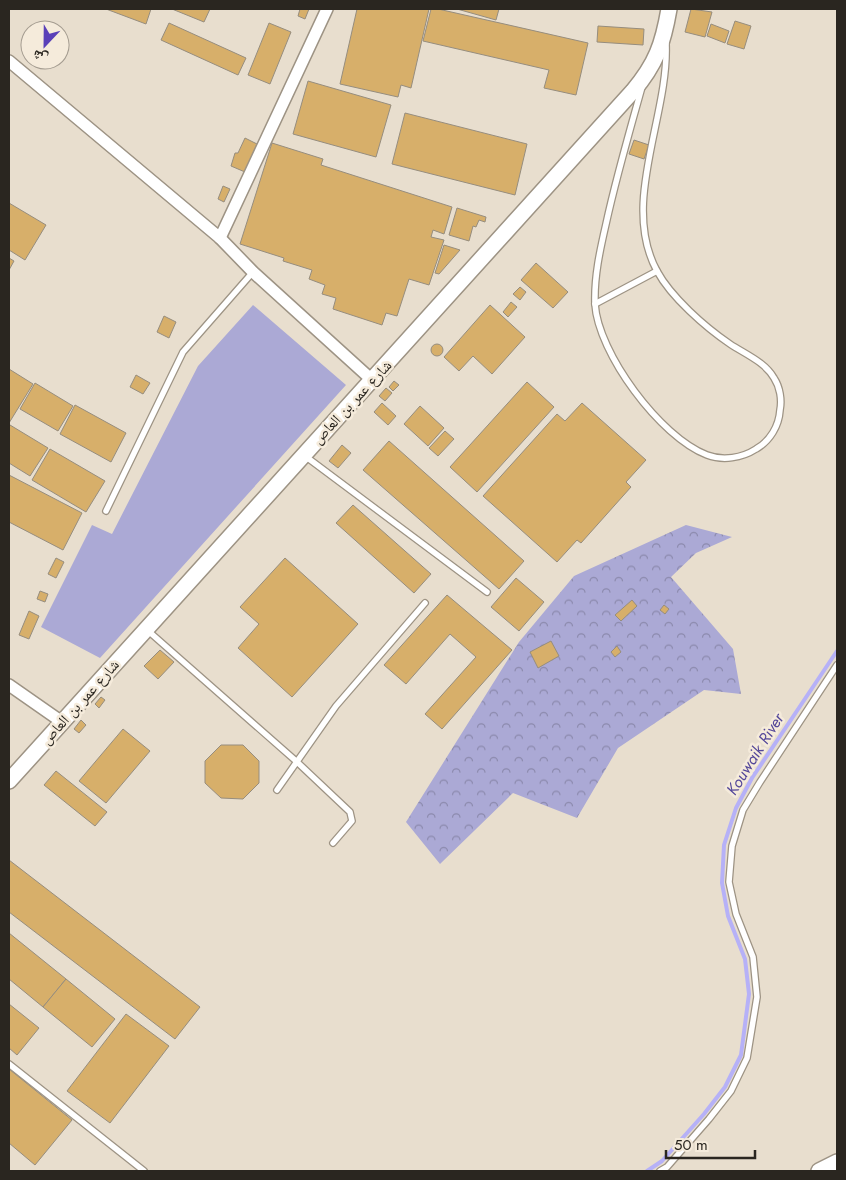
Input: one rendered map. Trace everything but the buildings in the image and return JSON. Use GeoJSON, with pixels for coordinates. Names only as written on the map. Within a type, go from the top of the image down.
{"type":"FeatureCollection","features":[{"type":"Feature","properties":{"kind":"street"},"geometry":{"type":"LineString","coordinates":[[220,238],[327,9]]}},
{"type":"Feature","properties":{"kind":"street","name":"شارع عمر بن العاص"},"geometry":{"type":"LineString","coordinates":[[9,781],[646,76],[656,59],[665,32],[669,9]]}},
{"type":"Feature","properties":{"kind":"street"},"geometry":{"type":"LineString","coordinates":[[9,61],[220,238],[253,272],[372,380]]}},
{"type":"Feature","properties":{"kind":"street"},"geometry":{"type":"LineString","coordinates":[[9,685],[62,722]]}},
{"type":"Feature","properties":{"kind":"street"},"geometry":{"type":"LineString","coordinates":[[819,1171],[837,1162]]}},
{"type":"Feature","properties":{"kind":"lane"},"geometry":{"type":"LineString","coordinates":[[646,76],[609,209],[597,271],[595,304],[604,338],[616,362],[634,390],[660,420],[691,446],[707,455],[728,458],[749,453],[767,441],[778,422],[781,401],[776,380],[764,366],[726,342],[700,321],[677,297],[657,271],[642,221],[644,188],[665,78],[667,58],[665,32]]}},
{"type":"Feature","properties":{"kind":"lane"},"geometry":{"type":"LineString","coordinates":[[595,304],[657,271]]}},
{"type":"Feature","properties":{"kind":"lane"},"geometry":{"type":"LineString","coordinates":[[106,511],[183,352],[253,272]]}},
{"type":"Feature","properties":{"kind":"lane"},"geometry":{"type":"LineString","coordinates":[[303,455],[487,592]]}},
{"type":"Feature","properties":{"kind":"lane"},"geometry":{"type":"LineString","coordinates":[[277,790],[336,706],[425,603]]}},
{"type":"Feature","properties":{"kind":"lane"},"geometry":{"type":"LineString","coordinates":[[146,629],[296,761],[350,812],[352,816],[349,825],[333,843]]}},
{"type":"Feature","properties":{"kind":"lane"},"geometry":{"type":"LineString","coordinates":[[660,1171],[667,1167],[731,1092],[748,1058],[757,997],[753,957],[736,914],[729,882],[732,846],[743,810],[837,665]]}},
{"type":"Feature","properties":{"kind":"lane"},"geometry":{"type":"LineString","coordinates":[[9,1064],[144,1171]]}},
{"type":"Feature","properties":{"kind":"green space"},"geometry":{"type":"Polygon","coordinates":[[[253,305],[346,385],[100,658],[41,627],[92,525],[112,534],[198,366],[253,305]]]}},
{"type":"Feature","properties":{"kind":"green space"},"geometry":{"type":"Polygon","coordinates":[[[686,525],[732,537],[696,553],[671,577],[733,649],[741,694],[704,690],[618,748],[577,818],[513,793],[440,864],[406,822],[519,642],[574,576],[686,525]]]}},
{"type":"Feature","properties":{"kind":"waterway","name":"Kouwaik River"},"geometry":{"type":"LineString","coordinates":[[647,1171],[662,1161],[704,1114],[725,1087],[741,1055],[749,994],[745,959],[728,916],[722,883],[724,845],[736,808],[752,778],[837,651]]}}]}
